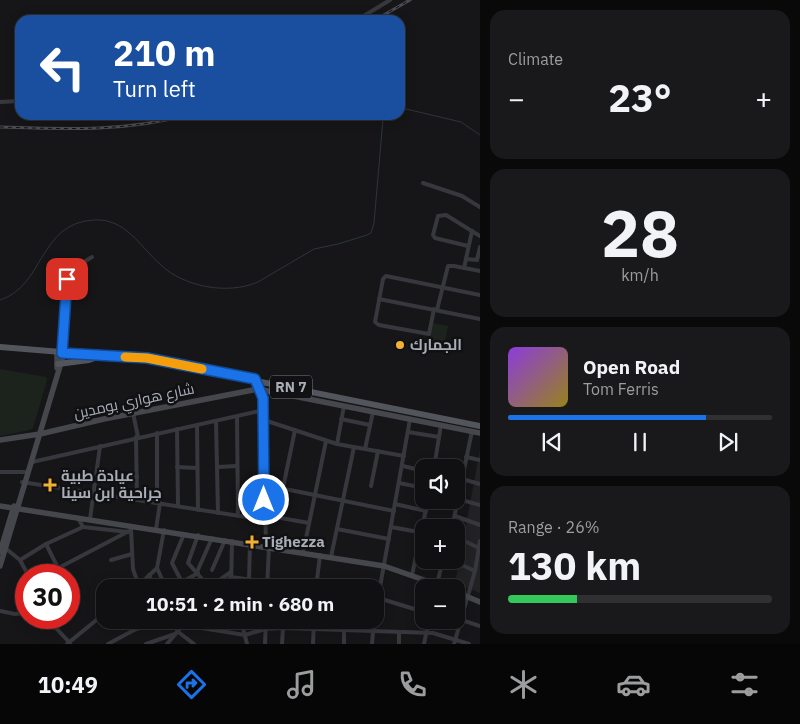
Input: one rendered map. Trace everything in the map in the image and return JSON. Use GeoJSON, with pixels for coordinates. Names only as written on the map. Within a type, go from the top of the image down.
{"type":"FeatureCollection","features":[{"type":"Feature","properties":{"kind":"main road","name":"RN 7"},"geometry":{"type":"LineString","coordinates":[[0,347],[147,358],[255,379],[411,416],[480,426]]}},
{"type":"Feature","properties":{"kind":"main road"},"geometry":{"type":"LineString","coordinates":[[60,364],[89,360],[101,356]]}},
{"type":"Feature","properties":{"kind":"street"},"geometry":{"type":"LineString","coordinates":[[365,15],[390,0]]}},
{"type":"Feature","properties":{"kind":"street"},"geometry":{"type":"LineString","coordinates":[[0,102],[15,101]]}},
{"type":"Feature","properties":{"kind":"street"},"geometry":{"type":"LineString","coordinates":[[423,183],[462,196],[480,207]]}},
{"type":"Feature","properties":{"kind":"street"},"geometry":{"type":"LineString","coordinates":[[468,246],[435,238],[434,235],[440,215],[444,215],[480,236]]}},
{"type":"Feature","properties":{"kind":"street"},"geometry":{"type":"LineString","coordinates":[[464,268],[472,231]]}},
{"type":"Feature","properties":{"kind":"street"},"geometry":{"type":"LineString","coordinates":[[466,259],[476,261],[480,247]]}},
{"type":"Feature","properties":{"kind":"street"},"geometry":{"type":"LineString","coordinates":[[23,483],[60,364],[67,279],[71,270],[92,257]]}},
{"type":"Feature","properties":{"kind":"street"},"geometry":{"type":"LineString","coordinates":[[480,271],[448,266],[442,287],[436,310],[429,334],[410,332],[376,323],[383,279],[386,276],[442,287],[480,295]]}},
{"type":"Feature","properties":{"kind":"street"},"geometry":{"type":"LineString","coordinates":[[379,299],[480,319]]}},
{"type":"Feature","properties":{"kind":"street"},"geometry":{"type":"LineString","coordinates":[[255,379],[263,398],[264,410],[264,514],[267,579]]}},
{"type":"Feature","properties":{"kind":"street","name":"شارع هواري بومدين"},"geometry":{"type":"LineString","coordinates":[[0,440],[258,389],[373,412],[411,416]]}},
{"type":"Feature","properties":{"kind":"street"},"geometry":{"type":"LineString","coordinates":[[263,398],[269,391]]}},
{"type":"Feature","properties":{"kind":"street"},"geometry":{"type":"LineString","coordinates":[[337,444],[344,406]]}},
{"type":"Feature","properties":{"kind":"street"},"geometry":{"type":"LineString","coordinates":[[32,462],[264,410]]}},
{"type":"Feature","properties":{"kind":"street"},"geometry":{"type":"LineString","coordinates":[[365,449],[373,412]]}},
{"type":"Feature","properties":{"kind":"street"},"geometry":{"type":"LineString","coordinates":[[133,413],[137,437],[137,500]]}},
{"type":"Feature","properties":{"kind":"street"},"geometry":{"type":"LineString","coordinates":[[381,579],[411,416]]}},
{"type":"Feature","properties":{"kind":"street"},"geometry":{"type":"LineString","coordinates":[[237,417],[238,516]]}},
{"type":"Feature","properties":{"kind":"street"},"geometry":{"type":"LineString","coordinates":[[264,420],[337,444],[404,456]]}},
{"type":"Feature","properties":{"kind":"street"},"geometry":{"type":"LineString","coordinates":[[342,420],[370,425]]}},
{"type":"Feature","properties":{"kind":"street"},"geometry":{"type":"LineString","coordinates":[[216,421],[218,513]]}},
{"type":"Feature","properties":{"kind":"street"},"geometry":{"type":"LineString","coordinates":[[435,459],[442,422],[480,433]]}},
{"type":"Feature","properties":{"kind":"street"},"geometry":{"type":"LineString","coordinates":[[197,425],[198,510]]}},
{"type":"Feature","properties":{"kind":"street"},"geometry":{"type":"LineString","coordinates":[[178,429],[178,506]]}},
{"type":"Feature","properties":{"kind":"street"},"geometry":{"type":"LineString","coordinates":[[284,488],[295,430]]}},
{"type":"Feature","properties":{"kind":"street"},"geometry":{"type":"LineString","coordinates":[[465,462],[472,431]]}},
{"type":"Feature","properties":{"kind":"street"},"geometry":{"type":"LineString","coordinates":[[408,432],[439,437]]}},
{"type":"Feature","properties":{"kind":"street"},"geometry":{"type":"LineString","coordinates":[[156,529],[158,503],[157,433]]}},
{"type":"Feature","properties":{"kind":"street"},"geometry":{"type":"LineString","coordinates":[[0,566],[15,508],[32,462],[38,434]]}},
{"type":"Feature","properties":{"kind":"street"},"geometry":{"type":"LineString","coordinates":[[303,553],[326,440]]}},
{"type":"Feature","properties":{"kind":"street"},"geometry":{"type":"LineString","coordinates":[[90,519],[100,446]]}},
{"type":"Feature","properties":{"kind":"street"},"geometry":{"type":"LineString","coordinates":[[332,557],[354,447]]}},
{"type":"Feature","properties":{"kind":"street"},"geometry":{"type":"LineString","coordinates":[[371,486],[378,451]]}},
{"type":"Feature","properties":{"kind":"street"},"geometry":{"type":"LineString","coordinates":[[466,457],[480,460]]}},
{"type":"Feature","properties":{"kind":"street"},"geometry":{"type":"LineString","coordinates":[[218,467],[237,466]]}},
{"type":"Feature","properties":{"kind":"street"},"geometry":{"type":"LineString","coordinates":[[403,466],[415,469]]}},
{"type":"Feature","properties":{"kind":"street"},"geometry":{"type":"LineString","coordinates":[[177,467],[197,468]]}},
{"type":"Feature","properties":{"kind":"street"},"geometry":{"type":"LineString","coordinates":[[0,472],[25,472]]}},
{"type":"Feature","properties":{"kind":"street"},"geometry":{"type":"LineString","coordinates":[[96,474],[137,477]]}},
{"type":"Feature","properties":{"kind":"street"},"geometry":{"type":"LineString","coordinates":[[465,478],[480,484]]}},
{"type":"Feature","properties":{"kind":"street"},"geometry":{"type":"LineString","coordinates":[[23,483],[265,520]]}},
{"type":"Feature","properties":{"kind":"street"},"geometry":{"type":"LineString","coordinates":[[399,483],[415,486]]}},
{"type":"Feature","properties":{"kind":"street"},"geometry":{"type":"LineString","coordinates":[[265,484],[394,511]]}},
{"type":"Feature","properties":{"kind":"street"},"geometry":{"type":"LineString","coordinates":[[465,501],[480,505]]}},
{"type":"Feature","properties":{"kind":"street"},"geometry":{"type":"LineString","coordinates":[[395,504],[426,511],[425,519]]}},
{"type":"Feature","properties":{"kind":"street"},"geometry":{"type":"LineString","coordinates":[[0,506],[90,519],[130,529]]}},
{"type":"Feature","properties":{"kind":"street"},"geometry":{"type":"LineString","coordinates":[[453,519],[456,509]]}},
{"type":"Feature","properties":{"kind":"street"},"geometry":{"type":"LineString","coordinates":[[264,514],[309,523]]}},
{"type":"Feature","properties":{"kind":"street"},"geometry":{"type":"LineString","coordinates":[[454,516],[480,525]]}},
{"type":"Feature","properties":{"kind":"street"},"geometry":{"type":"LineString","coordinates":[[78,518],[83,527]]}},
{"type":"Feature","properties":{"kind":"street"},"geometry":{"type":"LineString","coordinates":[[20,560],[46,544],[83,527],[156,529],[384,566],[422,579]]}},
{"type":"Feature","properties":{"kind":"street"},"geometry":{"type":"LineString","coordinates":[[391,527],[415,532]]}},
{"type":"Feature","properties":{"kind":"street"},"geometry":{"type":"LineString","coordinates":[[130,529],[135,579]]}},
{"type":"Feature","properties":{"kind":"street"},"geometry":{"type":"LineString","coordinates":[[65,564],[130,529]]}},
{"type":"Feature","properties":{"kind":"street"},"geometry":{"type":"LineString","coordinates":[[337,529],[389,540]]}},
{"type":"Feature","properties":{"kind":"street"},"geometry":{"type":"LineString","coordinates":[[162,579],[158,568],[164,530]]}},
{"type":"Feature","properties":{"kind":"street"},"geometry":{"type":"LineString","coordinates":[[180,579],[172,563],[184,534]]}},
{"type":"Feature","properties":{"kind":"street"},"geometry":{"type":"LineString","coordinates":[[198,535],[188,561],[202,579]]}},
{"type":"Feature","properties":{"kind":"street"},"geometry":{"type":"LineString","coordinates":[[186,579],[197,572],[212,538]]}},
{"type":"Feature","properties":{"kind":"street"},"geometry":{"type":"LineString","coordinates":[[212,570],[225,540]]}},
{"type":"Feature","properties":{"kind":"street"},"geometry":{"type":"LineString","coordinates":[[232,541],[230,577],[249,579],[250,544]]}},
{"type":"Feature","properties":{"kind":"street"},"geometry":{"type":"LineString","coordinates":[[465,604],[478,563],[480,541]]}},
{"type":"Feature","properties":{"kind":"street"},"geometry":{"type":"LineString","coordinates":[[465,542],[479,548]]}},
{"type":"Feature","properties":{"kind":"street"},"geometry":{"type":"LineString","coordinates":[[46,544],[56,564]]}},
{"type":"Feature","properties":{"kind":"street"},"geometry":{"type":"LineString","coordinates":[[3,549],[20,560],[22,564]]}},
{"type":"Feature","properties":{"kind":"street"},"geometry":{"type":"LineString","coordinates":[[111,560],[132,554]]}},
{"type":"Feature","properties":{"kind":"street"},"geometry":{"type":"LineString","coordinates":[[317,579],[320,555]]}},
{"type":"Feature","properties":{"kind":"street"},"geometry":{"type":"LineString","coordinates":[[412,575],[415,564]]}},
{"type":"Feature","properties":{"kind":"street"},"geometry":{"type":"LineString","coordinates":[[465,566],[475,571]]}},
{"type":"Feature","properties":{"kind":"street"},"geometry":{"type":"LineString","coordinates":[[145,579],[158,568]]}},
{"type":"Feature","properties":{"kind":"street"},"geometry":{"type":"LineString","coordinates":[[220,579],[230,572]]}},
{"type":"Feature","properties":{"kind":"street"},"geometry":{"type":"LineString","coordinates":[[149,575],[151,579]]}},
{"type":"Feature","properties":{"kind":"street"},"geometry":{"type":"LineString","coordinates":[[465,596],[480,602]]}},
{"type":"Feature","properties":{"kind":"street"},"geometry":{"type":"LineString","coordinates":[[384,600],[415,609]]}},
{"type":"Feature","properties":{"kind":"street"},"geometry":{"type":"LineString","coordinates":[[0,611],[15,614]]}},
{"type":"Feature","properties":{"kind":"street"},"geometry":{"type":"LineString","coordinates":[[57,629],[69,643],[96,620]]}},
{"type":"Feature","properties":{"kind":"street"},"geometry":{"type":"LineString","coordinates":[[465,620],[480,626]]}},
{"type":"Feature","properties":{"kind":"street"},"geometry":{"type":"LineString","coordinates":[[108,644],[136,629]]}},
{"type":"Feature","properties":{"kind":"street"},"geometry":{"type":"LineString","coordinates":[[167,644],[178,629]]}},
{"type":"Feature","properties":{"kind":"street"},"geometry":{"type":"LineString","coordinates":[[210,629],[245,635],[266,629],[265,644]]}},
{"type":"Feature","properties":{"kind":"street"},"geometry":{"type":"LineString","coordinates":[[243,629],[247,644]]}},
{"type":"Feature","properties":{"kind":"street"},"geometry":{"type":"LineString","coordinates":[[282,644],[283,629]]}},
{"type":"Feature","properties":{"kind":"street"},"geometry":{"type":"LineString","coordinates":[[313,644],[314,629],[426,633],[454,642],[469,644]]}},
{"type":"Feature","properties":{"kind":"street"},"geometry":{"type":"LineString","coordinates":[[372,629],[372,644]]}},
{"type":"Feature","properties":{"kind":"street"},"geometry":{"type":"LineString","coordinates":[[424,644],[427,629]]}},
{"type":"Feature","properties":{"kind":"street"},"geometry":{"type":"LineString","coordinates":[[454,642],[457,629]]}},
{"type":"Feature","properties":{"kind":"street"},"geometry":{"type":"LineString","coordinates":[[344,631],[344,644]]}},
{"type":"Feature","properties":{"kind":"street"},"geometry":{"type":"LineString","coordinates":[[399,632],[399,644]]}},
{"type":"Feature","properties":{"kind":"street"},"geometry":{"type":"LineString","coordinates":[[146,644],[176,633]]}},
{"type":"Feature","properties":{"kind":"street"},"geometry":{"type":"LineString","coordinates":[[176,633],[194,644]]}},
{"type":"Feature","properties":{"kind":"shaded area"},"geometry":{"type":"Polygon","coordinates":[[[433,323],[448,326],[443,352],[428,349],[433,323]]]}},
{"type":"Feature","properties":{"kind":"shaded area"},"geometry":{"type":"Polygon","coordinates":[[[0,369],[46,377],[47,380],[33,428],[30,430],[0,436],[0,369]]]}},
{"type":"Feature","properties":{"kind":"shaded area"},"geometry":{"type":"Polygon","coordinates":[[[480,450],[480,593],[465,587],[465,579],[456,579],[458,569],[465,569],[465,530],[480,450]]]}},
{"type":"Feature","properties":{"kind":"waterway"},"geometry":{"type":"LineString","coordinates":[[405,110],[461,122],[480,135]]}},
{"type":"Feature","properties":{"kind":"waterway"},"geometry":{"type":"LineString","coordinates":[[0,300],[15,293],[26,282],[52,243],[62,232],[76,224],[94,220],[105,221],[124,229],[161,265],[182,279],[207,287],[220,288],[246,286],[258,282],[314,249],[367,235],[371,233],[374,223],[383,120]]}},
{"type":"Feature","properties":{"kind":"railway"},"geometry":{"type":"LineString","coordinates":[[384,15],[410,0]]}},
{"type":"Feature","properties":{"kind":"railway"},"geometry":{"type":"LineString","coordinates":[[0,127],[71,129],[118,127],[164,120]]}},
{"type":"Feature","properties":{"kind":"slow traffic"},"geometry":{"type":"LineString","coordinates":[[125,357],[147,358],[202,369]]}},
{"type":"Feature","properties":{"kind":"place","name":"الجمارك"},"geometry":{"type":"Point","coordinates":[400,345]}},
{"type":"Feature","properties":{"kind":"place","name":"عيادة طبية جراحية ابن سينا"},"geometry":{"type":"Point","coordinates":[50,485]}},
{"type":"Feature","properties":{"kind":"place","name":"Tighezza"},"geometry":{"type":"Point","coordinates":[252,542]}},
{"type":"Feature","properties":{"kind":"route"},"geometry":{"type":"LineString","coordinates":[[67,279],[62,353],[147,358],[255,379],[263,398],[264,500]]}}]}
